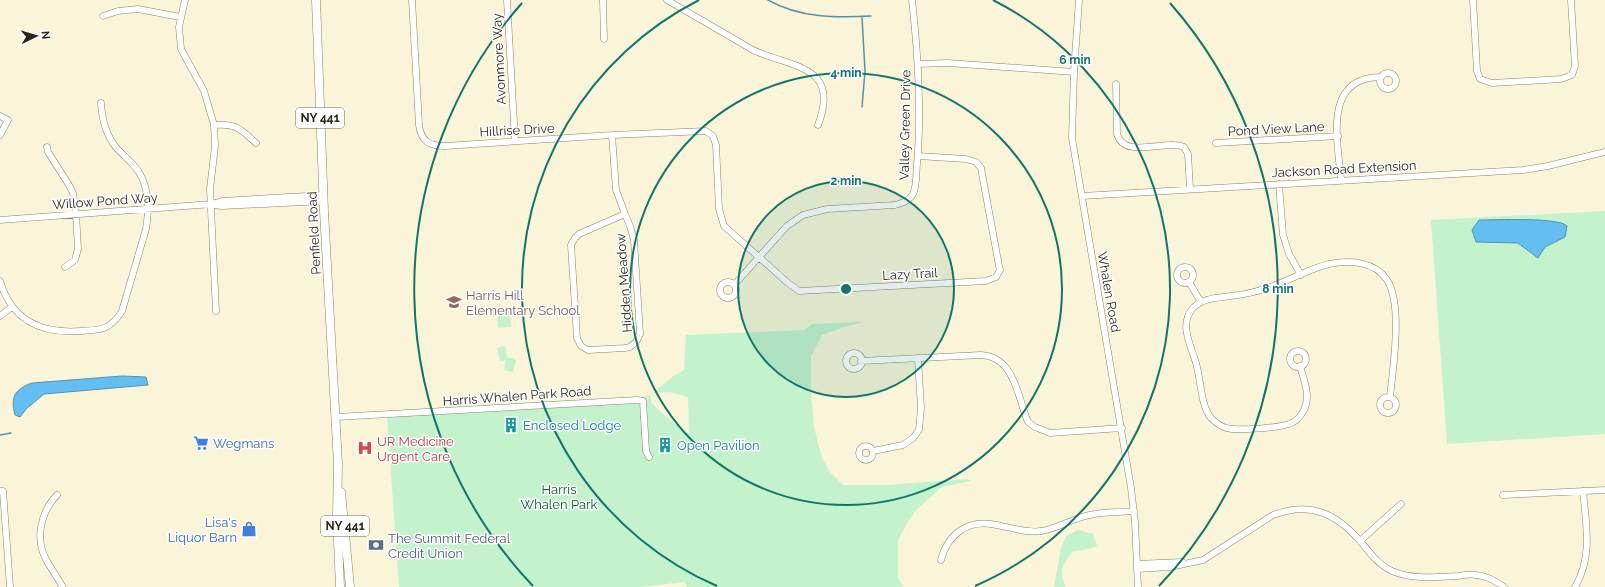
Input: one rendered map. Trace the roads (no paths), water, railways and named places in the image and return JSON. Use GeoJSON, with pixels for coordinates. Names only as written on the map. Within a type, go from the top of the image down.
{"type":"FeatureCollection","features":[{"type":"Feature","properties":{"kind":"main road","name":"Penfield Road"},"geometry":{"type":"LineString","coordinates":[[316,0],[324,198],[338,464],[337,517],[340,587]]}},
{"type":"Feature","properties":{"kind":"main road","name":"Penfield Road"},"geometry":{"type":"LineString","coordinates":[[338,464],[350,587]]}},
{"type":"Feature","properties":{"kind":"street"},"geometry":{"type":"LineString","coordinates":[[185,0],[178,27],[181,49],[204,91],[214,125],[215,146],[210,189],[212,204],[216,311]]}},
{"type":"Feature","properties":{"kind":"street","name":"Hillrise Drive"},"geometry":{"type":"LineString","coordinates":[[412,0],[419,125],[423,139],[431,144],[439,146],[612,134],[706,131],[715,139],[718,174]]}},
{"type":"Feature","properties":{"kind":"street","name":"Avonmore Way"},"geometry":{"type":"LineString","coordinates":[[507,0],[514,141]]}},
{"type":"Feature","properties":{"kind":"street"},"geometry":{"type":"LineString","coordinates":[[603,0],[604,39]]}},
{"type":"Feature","properties":{"kind":"street"},"geometry":{"type":"LineString","coordinates":[[667,0],[753,50],[801,66],[810,71],[821,84],[824,99],[823,112],[818,125]]}},
{"type":"Feature","properties":{"kind":"street","name":"Valley Green Drive"},"geometry":{"type":"LineString","coordinates":[[734,285],[787,226],[802,215],[827,209],[895,205],[909,199],[915,189],[918,156],[918,64],[912,0]]}},
{"type":"Feature","properties":{"kind":"street","name":"Whalen Road"},"geometry":{"type":"LineString","coordinates":[[1079,0],[1074,72],[1072,138],[1122,428],[1134,511],[1138,587]]}},
{"type":"Feature","properties":{"kind":"street"},"geometry":{"type":"LineString","coordinates":[[1473,0],[1476,71],[1480,79],[1492,83],[1560,79],[1572,75],[1575,66],[1571,0]]}},
{"type":"Feature","properties":{"kind":"street"},"geometry":{"type":"LineString","coordinates":[[103,16],[124,10],[138,9],[180,17]]}},
{"type":"Feature","properties":{"kind":"street"},"geometry":{"type":"LineString","coordinates":[[918,64],[948,63],[1074,72]]}},
{"type":"Feature","properties":{"kind":"street"},"geometry":{"type":"LineString","coordinates":[[1341,180],[1338,109],[1343,96],[1348,89],[1360,81],[1367,78],[1381,77]]}},
{"type":"Feature","properties":{"kind":"street"},"geometry":{"type":"LineString","coordinates":[[1116,84],[1117,134],[1120,140],[1127,146],[1134,148],[1174,145],[1184,147],[1188,154],[1190,189]]}},
{"type":"Feature","properties":{"kind":"street"},"geometry":{"type":"LineString","coordinates":[[0,281],[7,299],[21,316],[38,327],[49,330],[61,332],[100,330],[115,321],[122,311],[145,236],[148,220],[145,188],[143,180],[135,167],[110,138],[103,121],[101,103]]}},
{"type":"Feature","properties":{"kind":"street"},"geometry":{"type":"LineString","coordinates":[[0,116],[8,120],[0,135]]}},
{"type":"Feature","properties":{"kind":"street"},"geometry":{"type":"LineString","coordinates":[[214,125],[226,124],[236,126],[256,143]]}},
{"type":"Feature","properties":{"kind":"street","name":"Hidden Meadow"},"geometry":{"type":"LineString","coordinates":[[612,134],[616,190],[625,214],[634,240],[640,334],[636,342],[630,347],[588,350],[581,346],[577,338],[571,245],[579,234],[625,214]]}},
{"type":"Feature","properties":{"kind":"street","name":"Pond View Lane"},"geometry":{"type":"LineString","coordinates":[[1216,143],[1338,136]]}},
{"type":"Feature","properties":{"kind":"street"},"geometry":{"type":"LineString","coordinates":[[47,147],[48,152],[69,185],[76,214],[78,249],[75,260],[65,267]]}},
{"type":"Feature","properties":{"kind":"street","name":"Jackson Road Extension"},"geometry":{"type":"LineString","coordinates":[[1082,196],[1523,170],[1548,166],[1605,152]]}},
{"type":"Feature","properties":{"kind":"street","name":"Lazy Trail"},"geometry":{"type":"LineString","coordinates":[[718,174],[719,209],[724,226],[788,284],[799,291],[986,282],[994,279],[999,274],[999,266],[981,168],[976,162],[971,160],[918,156]]}},
{"type":"Feature","properties":{"kind":"street"},"geometry":{"type":"LineString","coordinates":[[1279,184],[1282,235],[1289,254],[1301,274]]}},
{"type":"Feature","properties":{"kind":"street","name":"Willow Pond Way"},"geometry":{"type":"LineString","coordinates":[[0,220],[147,210],[212,204],[222,201],[324,198]]}},
{"type":"Feature","properties":{"kind":"street"},"geometry":{"type":"LineString","coordinates":[[1300,366],[1308,396],[1304,411],[1295,421],[1282,426],[1235,429],[1227,428],[1217,423],[1206,410],[1198,370],[1186,329],[1188,315],[1193,308],[1201,302],[1252,292],[1282,283],[1322,266],[1350,262],[1374,268],[1387,279],[1392,294],[1395,328],[1390,397]]}},
{"type":"Feature","properties":{"kind":"street"},"geometry":{"type":"LineString","coordinates":[[1189,282],[1201,302]]}},
{"type":"Feature","properties":{"kind":"street"},"geometry":{"type":"LineString","coordinates":[[0,316],[12,306]]}},
{"type":"Feature","properties":{"kind":"street"},"geometry":{"type":"LineString","coordinates":[[861,361],[918,359],[981,354],[997,358],[1006,365],[1012,376],[1028,422],[1040,430],[1057,433],[1122,428]]}},
{"type":"Feature","properties":{"kind":"street"},"geometry":{"type":"LineString","coordinates":[[873,451],[903,445],[913,438],[919,430],[921,413],[918,359]]}},
{"type":"Feature","properties":{"kind":"street","name":"Harris Whalen Park Road"},"geometry":{"type":"LineString","coordinates":[[336,417],[637,400],[643,401],[646,451],[649,457]]}},
{"type":"Feature","properties":{"kind":"street"},"geometry":{"type":"LineString","coordinates":[[0,491],[3,490],[10,587]]}},
{"type":"Feature","properties":{"kind":"street"},"geometry":{"type":"LineString","coordinates":[[1503,495],[1605,490]]}},
{"type":"Feature","properties":{"kind":"street"},"geometry":{"type":"LineString","coordinates":[[1575,587],[1582,575],[1588,552],[1583,491]]}},
{"type":"Feature","properties":{"kind":"street"},"geometry":{"type":"LineString","coordinates":[[57,495],[45,511],[40,526],[40,540],[42,551],[47,563],[63,587]]}},
{"type":"Feature","properties":{"kind":"street"},"geometry":{"type":"LineString","coordinates":[[1360,541],[1401,504]]}},
{"type":"Feature","properties":{"kind":"street"},"geometry":{"type":"LineString","coordinates":[[1137,566],[1170,567],[1196,562],[1211,556],[1273,515],[1294,509],[1304,509],[1325,513],[1343,524],[1378,562],[1392,571],[1425,577],[1475,575],[1495,581],[1504,587]]}},
{"type":"Feature","properties":{"kind":"street"},"geometry":{"type":"LineString","coordinates":[[941,560],[946,545],[952,537],[962,529],[976,524],[987,523],[1028,531],[1039,531],[1090,515],[1134,511]]}},
{"type":"Feature","properties":{"kind":"water"},"geometry":{"type":"Polygon","coordinates":[[[1479,220],[1540,220],[1562,223],[1567,226],[1565,237],[1545,247],[1538,258],[1518,243],[1476,242],[1472,230],[1479,220]]]}},
{"type":"Feature","properties":{"kind":"water"},"geometry":{"type":"Polygon","coordinates":[[[122,376],[146,377],[148,385],[44,394],[26,409],[20,417],[15,415],[13,403],[15,394],[26,385],[32,383],[122,376]]]}},
{"type":"Feature","properties":{"kind":"waterway"},"geometry":{"type":"LineString","coordinates":[[768,0],[780,6],[805,14],[831,17],[871,16]]}},
{"type":"Feature","properties":{"kind":"waterway"},"geometry":{"type":"LineString","coordinates":[[862,17],[865,71],[862,107]]}},
{"type":"Feature","properties":{"kind":"waterway"},"geometry":{"type":"LineString","coordinates":[[0,435],[11,433]]}},
{"type":"Feature","properties":{"kind":"place","name":"Harris Hill Elementary School"},"geometry":{"type":"Point","coordinates":[454,302]}},
{"type":"Feature","properties":{"kind":"place","name":"Enclosed Lodge"},"geometry":{"type":"Point","coordinates":[511,425]}},
{"type":"Feature","properties":{"kind":"place","name":"Wegmans"},"geometry":{"type":"Point","coordinates":[201,443]}},
{"type":"Feature","properties":{"kind":"place","name":"Open Pavilion"},"geometry":{"type":"Point","coordinates":[665,445]}},
{"type":"Feature","properties":{"kind":"place","name":"UR Medicine Urgent Care"},"geometry":{"type":"Point","coordinates":[365,448]}},
{"type":"Feature","properties":{"kind":"place","name":"Lisa's Liquor Barn"},"geometry":{"type":"Point","coordinates":[249,529]}},
{"type":"Feature","properties":{"kind":"place","name":"The Summit Federal Credit Union"},"geometry":{"type":"Point","coordinates":[376,545]}},
{"type":"Feature","properties":{"kind":"park label","name":"Harris Whalen Park"},"geometry":{"type":"Point","coordinates":[559,496]}}]}
